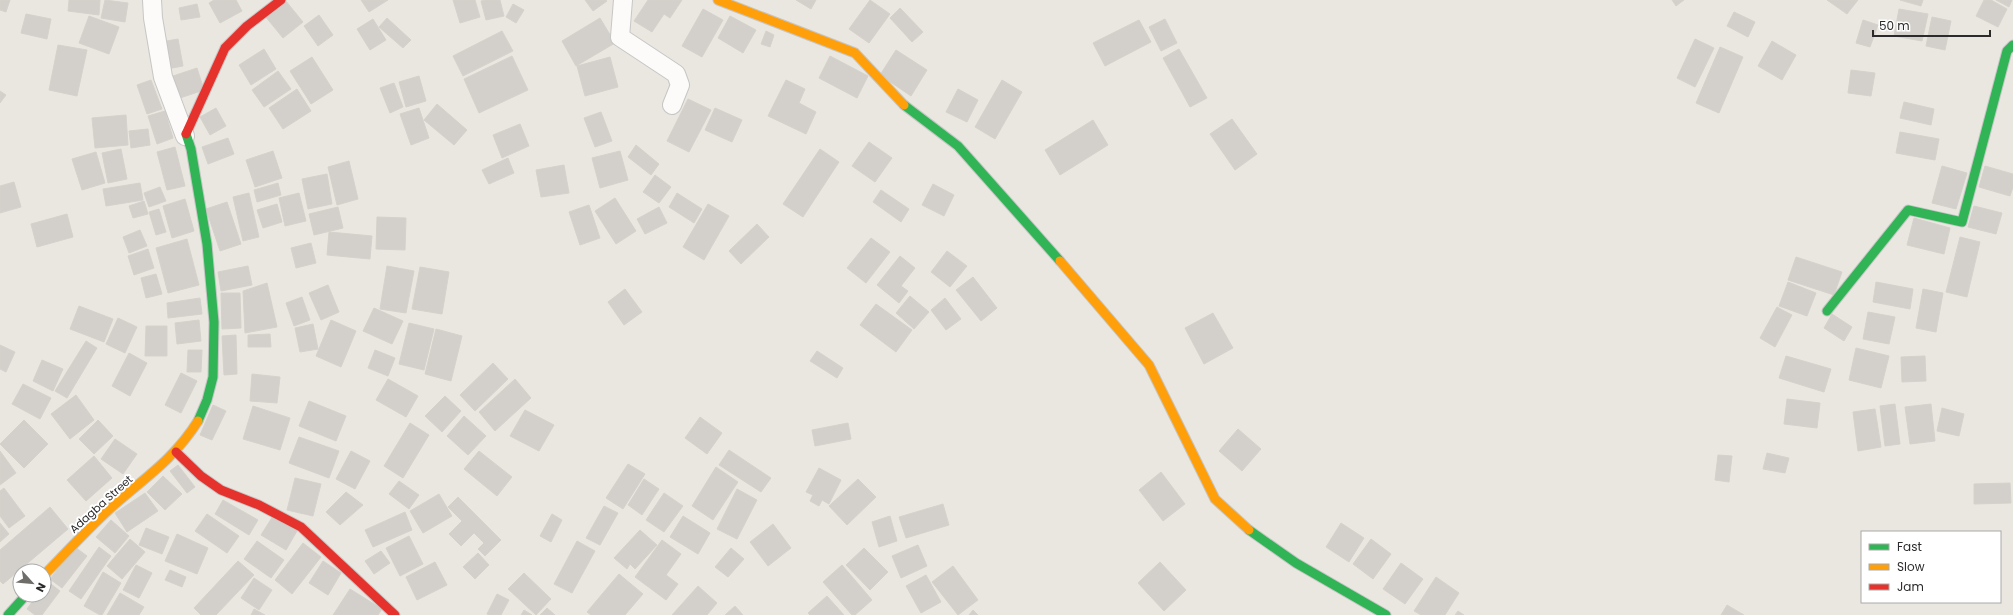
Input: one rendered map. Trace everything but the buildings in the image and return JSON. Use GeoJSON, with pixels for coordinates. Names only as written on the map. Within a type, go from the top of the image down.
{"type":"FeatureCollection","features":[{"type":"Feature","properties":{"kind":"street"},"geometry":{"type":"LineString","coordinates":[[152,0],[153,18],[162,77],[185,136]]}},
{"type":"Feature","properties":{"kind":"street"},"geometry":{"type":"LineString","coordinates":[[185,136],[225,48],[246,26],[281,0]]}},
{"type":"Feature","properties":{"kind":"street"},"geometry":{"type":"LineString","coordinates":[[623,0],[620,37],[676,74],[680,85],[672,105]]}},
{"type":"Feature","properties":{"kind":"street"},"geometry":{"type":"LineString","coordinates":[[718,0],[855,53],[897,99],[958,146],[1026,220],[1149,365],[1215,499],[1230,515],[1273,548],[1386,615]]}},
{"type":"Feature","properties":{"kind":"street"},"geometry":{"type":"LineString","coordinates":[[1827,311],[1908,210],[1962,222],[2007,51],[2013,45]]}},
{"type":"Feature","properties":{"kind":"street","name":"Adagba Street"},"geometry":{"type":"LineString","coordinates":[[52,567],[113,506],[159,469],[176,452],[198,422],[207,400],[213,377],[214,322],[207,244],[191,150],[185,136]]}},
{"type":"Feature","properties":{"kind":"street"},"geometry":{"type":"LineString","coordinates":[[176,452],[200,476],[221,490],[259,505],[301,528],[396,615]]}},
{"type":"Feature","properties":{"kind":"street"},"geometry":{"type":"LineString","coordinates":[[8,615],[19,603]]}},
{"type":"Feature","properties":{"kind":"traffic: fast"},"geometry":{"type":"LineString","coordinates":[[1827,311],[1908,210],[1962,222],[2007,51],[2013,45]]}},
{"type":"Feature","properties":{"kind":"traffic: fast"},"geometry":{"type":"LineString","coordinates":[[904,105],[958,146],[1060,261]]}},
{"type":"Feature","properties":{"kind":"traffic: fast"},"geometry":{"type":"LineString","coordinates":[[186,134],[191,149],[207,244],[214,322],[213,377],[207,400],[198,421]]}},
{"type":"Feature","properties":{"kind":"traffic: fast"},"geometry":{"type":"LineString","coordinates":[[1249,530],[1296,563],[1386,615]]}},
{"type":"Feature","properties":{"kind":"traffic: fast"},"geometry":{"type":"LineString","coordinates":[[8,615],[19,603]]}},
{"type":"Feature","properties":{"kind":"traffic: slow"},"geometry":{"type":"LineString","coordinates":[[718,0],[855,53],[904,105]]}},
{"type":"Feature","properties":{"kind":"traffic: slow"},"geometry":{"type":"LineString","coordinates":[[1060,261],[1149,365],[1215,499],[1249,530]]}},
{"type":"Feature","properties":{"kind":"traffic: slow"},"geometry":{"type":"LineString","coordinates":[[52,567],[105,513],[169,457],[198,421]]}},
{"type":"Feature","properties":{"kind":"traffic: jam"},"geometry":{"type":"LineString","coordinates":[[186,134],[225,48],[247,26],[281,0]]}},
{"type":"Feature","properties":{"kind":"traffic: jam"},"geometry":{"type":"LineString","coordinates":[[176,452],[201,476],[221,490],[259,505],[301,527],[395,615]]}}]}
